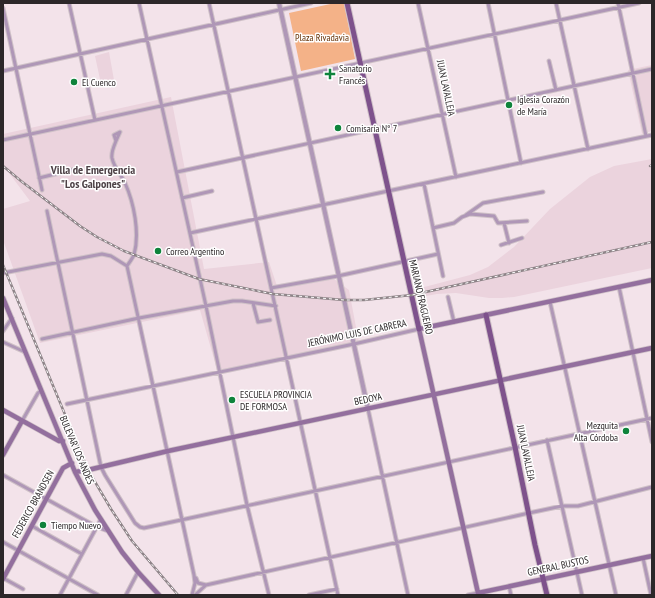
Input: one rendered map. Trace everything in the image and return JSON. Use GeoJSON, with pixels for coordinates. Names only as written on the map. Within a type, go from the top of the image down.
{"type":"FeatureCollection","features":[{"type":"Feature","properties":{"kind":"main road","name":"MARIANO FRAGUEIRO"},"geometry":{"type":"LineString","coordinates":[[347,3],[450,462],[463,528],[479,594]]}},
{"type":"Feature","properties":{"kind":"main road","name":"JERÓNIMO LUIS DE CABRERA"},"geometry":{"type":"LineString","coordinates":[[419,329],[652,280]]}},
{"type":"Feature","properties":{"kind":"main road","name":"BULEVAR LOS ANDES"},"geometry":{"type":"LineString","coordinates":[[3,298],[78,478],[108,531],[138,572],[159,595]]}},
{"type":"Feature","properties":{"kind":"main road","name":"JUAN LAVALLEJA"},"geometry":{"type":"LineString","coordinates":[[486,315],[542,579],[547,595]]}},
{"type":"Feature","properties":{"kind":"main road","name":"BEDOYA"},"geometry":{"type":"LineString","coordinates":[[75,472],[652,348]]}},
{"type":"Feature","properties":{"kind":"main road"},"geometry":{"type":"LineString","coordinates":[[3,410],[59,441],[63,441]]}},
{"type":"Feature","properties":{"kind":"main road"},"geometry":{"type":"LineString","coordinates":[[3,455],[22,421]]}},
{"type":"Feature","properties":{"kind":"main road","name":"FEDERICO BRANDSEN"},"geometry":{"type":"LineString","coordinates":[[3,578],[64,468],[72,463]]}},
{"type":"Feature","properties":{"kind":"main road","name":"BEDOYA"},"geometry":{"type":"LineString","coordinates":[[78,478],[88,470]]}},
{"type":"Feature","properties":{"kind":"main road","name":"GENERAL BUSTOS"},"geometry":{"type":"LineString","coordinates":[[479,594],[509,586],[652,556]]}},
{"type":"Feature","properties":{"kind":"street"},"geometry":{"type":"LineString","coordinates":[[69,3],[94,120]]}},
{"type":"Feature","properties":{"kind":"street"},"geometry":{"type":"LineString","coordinates":[[139,3],[206,306],[247,505],[269,595]]}},
{"type":"Feature","properties":{"kind":"street"},"geometry":{"type":"LineString","coordinates":[[209,3],[338,595]]}},
{"type":"Feature","properties":{"kind":"street"},"geometry":{"type":"LineString","coordinates":[[278,3],[408,595]]}},
{"type":"Feature","properties":{"kind":"street"},"geometry":{"type":"LineString","coordinates":[[3,71],[311,3]]}},
{"type":"Feature","properties":{"kind":"street","name":"JUAN LAVALLEJA"},"geometry":{"type":"LineString","coordinates":[[418,3],[456,177]]}},
{"type":"Feature","properties":{"kind":"street"},"geometry":{"type":"LineString","coordinates":[[488,3],[521,163]]}},
{"type":"Feature","properties":{"kind":"street"},"geometry":{"type":"LineString","coordinates":[[556,3],[588,149]]}},
{"type":"Feature","properties":{"kind":"street"},"geometry":{"type":"LineString","coordinates":[[3,140],[494,34],[619,5],[639,3]]}},
{"type":"Feature","properties":{"kind":"street"},"geometry":{"type":"LineString","coordinates":[[619,5],[646,136]]}},
{"type":"Feature","properties":{"kind":"street"},"geometry":{"type":"LineString","coordinates":[[3,8],[42,190]]}},
{"type":"Feature","properties":{"kind":"street"},"geometry":{"type":"LineString","coordinates":[[549,61],[556,90]]}},
{"type":"Feature","properties":{"kind":"street"},"geometry":{"type":"LineString","coordinates":[[177,172],[652,69]]}},
{"type":"Feature","properties":{"kind":"street"},"geometry":{"type":"LineString","coordinates":[[190,233],[652,135]]}},
{"type":"Feature","properties":{"kind":"street"},"geometry":{"type":"LineString","coordinates":[[116,141],[112,158],[114,166],[129,192],[136,234],[133,257],[127,266],[194,575],[195,583],[193,595]]}},
{"type":"Feature","properties":{"kind":"street"},"geometry":{"type":"LineString","coordinates":[[39,178],[76,169]]}},
{"type":"Feature","properties":{"kind":"street"},"geometry":{"type":"LineString","coordinates":[[424,184],[443,276]]}},
{"type":"Feature","properties":{"kind":"street"},"geometry":{"type":"LineString","coordinates":[[182,198],[212,191]]}},
{"type":"Feature","properties":{"kind":"street"},"geometry":{"type":"LineString","coordinates":[[434,228],[454,222],[483,204],[543,192]]}},
{"type":"Feature","properties":{"kind":"street"},"geometry":{"type":"LineString","coordinates":[[47,211],[86,401],[101,466],[135,523],[140,527],[652,418]]}},
{"type":"Feature","properties":{"kind":"street"},"geometry":{"type":"LineString","coordinates":[[465,216],[470,214],[494,216],[496,222],[504,223],[527,221]]}},
{"type":"Feature","properties":{"kind":"street"},"geometry":{"type":"LineString","coordinates":[[504,223],[509,243]]}},
{"type":"Feature","properties":{"kind":"street"},"geometry":{"type":"LineString","coordinates":[[501,245],[522,238]]}},
{"type":"Feature","properties":{"kind":"street"},"geometry":{"type":"LineString","coordinates":[[3,273],[106,254],[127,266]]}},
{"type":"Feature","properties":{"kind":"street"},"geometry":{"type":"LineString","coordinates":[[271,288],[338,276],[438,254]]}},
{"type":"Feature","properties":{"kind":"street"},"geometry":{"type":"LineString","coordinates":[[619,287],[652,442]]}},
{"type":"Feature","properties":{"kind":"street"},"geometry":{"type":"LineString","coordinates":[[448,297],[454,322]]}},
{"type":"Feature","properties":{"kind":"street"},"geometry":{"type":"LineString","coordinates":[[42,339],[139,318],[238,300],[276,306]]}},
{"type":"Feature","properties":{"kind":"street"},"geometry":{"type":"LineString","coordinates":[[550,302],[616,595]]}},
{"type":"Feature","properties":{"kind":"street"},"geometry":{"type":"LineString","coordinates":[[254,303],[258,322],[270,320]]}},
{"type":"Feature","properties":{"kind":"street"},"geometry":{"type":"LineString","coordinates":[[3,332],[12,318]]}},
{"type":"Feature","properties":{"kind":"street","name":"JERÓNIMO LUIS DE CABRERA"},"geometry":{"type":"LineString","coordinates":[[67,404],[419,329]]}},
{"type":"Feature","properties":{"kind":"street"},"geometry":{"type":"LineString","coordinates":[[3,342],[26,352]]}},
{"type":"Feature","properties":{"kind":"street"},"geometry":{"type":"LineString","coordinates":[[22,421],[38,393],[42,390]]}},
{"type":"Feature","properties":{"kind":"street"},"geometry":{"type":"LineString","coordinates":[[547,440],[582,595]]}},
{"type":"Feature","properties":{"kind":"street"},"geometry":{"type":"LineString","coordinates":[[3,474],[97,527],[108,531]]}},
{"type":"Feature","properties":{"kind":"street"},"geometry":{"type":"LineString","coordinates":[[193,595],[206,585],[529,513],[562,506],[578,506],[652,487]]}},
{"type":"Feature","properties":{"kind":"street"},"geometry":{"type":"LineString","coordinates":[[60,595],[101,519]]}},
{"type":"Feature","properties":{"kind":"street"},"geometry":{"type":"LineString","coordinates":[[32,526],[82,554]]}},
{"type":"Feature","properties":{"kind":"street"},"geometry":{"type":"LineString","coordinates":[[3,542],[98,595]]}},
{"type":"Feature","properties":{"kind":"street"},"geometry":{"type":"LineString","coordinates":[[643,558],[651,595]]}},
{"type":"Feature","properties":{"kind":"street"},"geometry":{"type":"LineString","coordinates":[[126,595],[138,572]]}},
{"type":"Feature","properties":{"kind":"street"},"geometry":{"type":"LineString","coordinates":[[194,575],[198,583],[206,585]]}},
{"type":"Feature","properties":{"kind":"street"},"geometry":{"type":"LineString","coordinates":[[3,578],[23,589]]}},
{"type":"Feature","properties":{"kind":"street"},"geometry":{"type":"LineString","coordinates":[[509,586],[511,595]]}},
{"type":"Feature","properties":{"kind":"street"},"geometry":{"type":"LineString","coordinates":[[309,595],[337,588]]}},
{"type":"Feature","properties":{"kind":"street","name":"GENERAL BUSTOS"},"geometry":{"type":"LineString","coordinates":[[468,595],[479,594]]}},
{"type":"Feature","properties":{"kind":"shaded area"},"geometry":{"type":"Polygon","coordinates":[[[109,52],[114,80],[101,84],[95,56],[109,52]]]}},
{"type":"Feature","properties":{"kind":"shaded area"},"geometry":{"type":"Polygon","coordinates":[[[652,65],[652,131],[642,134],[628,70],[652,65]]]}},
{"type":"Feature","properties":{"kind":"shaded area"},"geometry":{"type":"Polygon","coordinates":[[[171,97],[204,269],[269,262],[278,289],[334,279],[349,290],[359,343],[218,373],[200,310],[40,343],[3,240],[3,209],[30,201],[3,165],[3,134],[171,97]]]}},
{"type":"Feature","properties":{"kind":"shaded area"},"geometry":{"type":"Polygon","coordinates":[[[652,159],[652,268],[514,297],[489,298],[456,293],[437,294],[415,298],[413,290],[470,275],[488,267],[514,247],[550,209],[590,177],[614,166],[652,159]]]}},
{"type":"Feature","properties":{"kind":"green space","name":"Plaza Rivadavia"},"geometry":{"type":"Polygon","coordinates":[[[335,3],[344,3],[355,59],[301,71],[289,13],[335,3]]]}},
{"type":"Feature","properties":{"kind":"railway"},"geometry":{"type":"LineString","coordinates":[[3,166],[80,226],[124,251],[199,279],[273,294],[344,300],[364,300],[412,295],[652,242]]}},
{"type":"Feature","properties":{"kind":"railway"},"geometry":{"type":"LineString","coordinates":[[3,265],[88,470],[132,541],[178,595]]}},
{"type":"Feature","properties":{"kind":"place","name":"Sanatorio Francés"},"geometry":{"type":"Point","coordinates":[330,74]}},
{"type":"Feature","properties":{"kind":"place","name":"El Cuenco"},"geometry":{"type":"Point","coordinates":[74,82]}},
{"type":"Feature","properties":{"kind":"place","name":"Iglesia Corazón de María"},"geometry":{"type":"Point","coordinates":[509,105]}},
{"type":"Feature","properties":{"kind":"place","name":"Comisaría N° 7"},"geometry":{"type":"Point","coordinates":[338,128]}},
{"type":"Feature","properties":{"kind":"place","name":"Correo Argentino"},"geometry":{"type":"Point","coordinates":[158,251]}},
{"type":"Feature","properties":{"kind":"place","name":"ESCUELA PROVINCIA DE FORMOSA"},"geometry":{"type":"Point","coordinates":[232,400]}},
{"type":"Feature","properties":{"kind":"place","name":"Mezquita Alta Córdoba"},"geometry":{"type":"Point","coordinates":[626,431]}},
{"type":"Feature","properties":{"kind":"place","name":"Tiempo Nuevo"},"geometry":{"type":"Point","coordinates":[43,525]}},
{"type":"Feature","properties":{"kind":"district","name":"Villa de Emergencia \"Los Galpones\""},"geometry":{"type":"Point","coordinates":[93,176]}}]}
